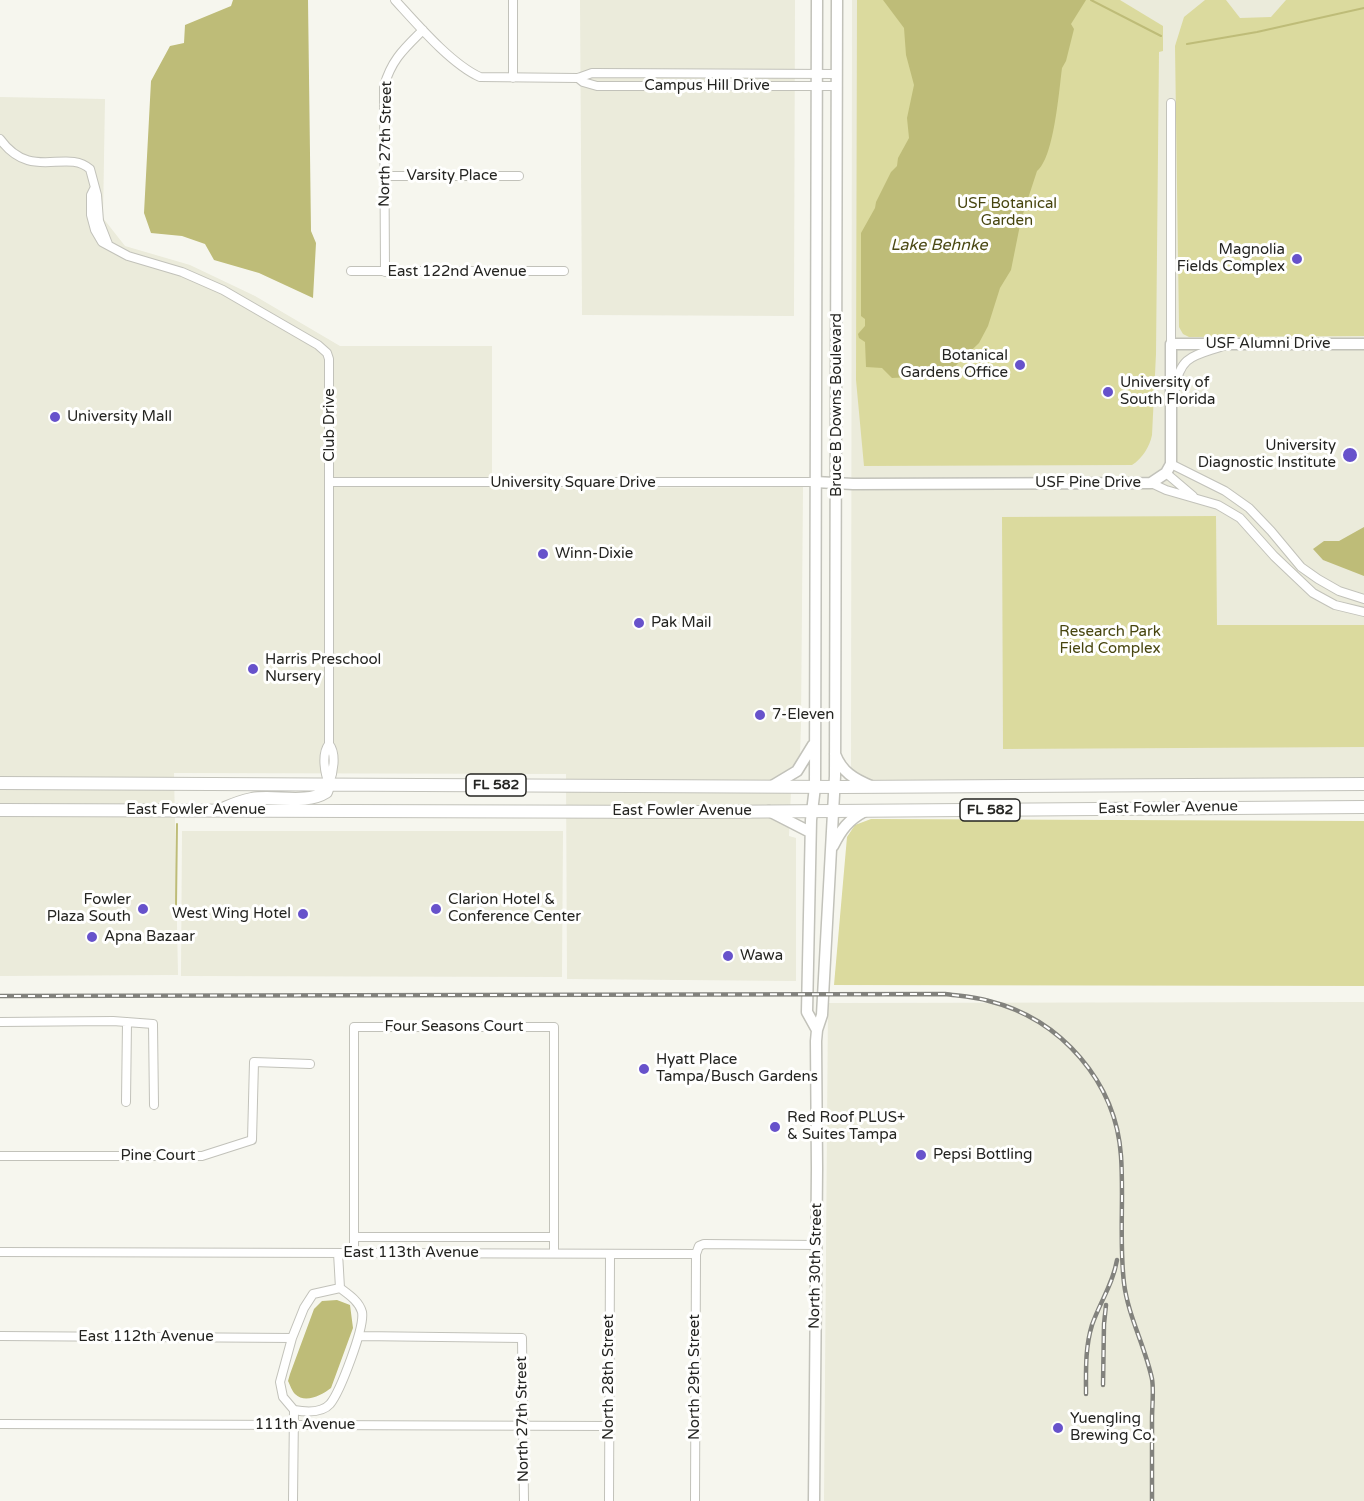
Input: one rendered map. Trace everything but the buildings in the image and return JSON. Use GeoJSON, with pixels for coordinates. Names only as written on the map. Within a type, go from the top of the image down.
{"type":"FeatureCollection","features":[{"type":"Feature","properties":{"kind":"main road","name":"Bruce B Downs Boulevard"},"geometry":{"type":"LineString","coordinates":[[815,786],[817,0]]}},
{"type":"Feature","properties":{"kind":"main road","name":"Bruce B Downs Boulevard"},"geometry":{"type":"LineString","coordinates":[[833,811],[837,483],[837,0]]}},
{"type":"Feature","properties":{"kind":"main road","name":"USF Alumni Drive"},"geometry":{"type":"LineString","coordinates":[[1171,344],[1364,344]]}},
{"type":"Feature","properties":{"kind":"main road"},"geometry":{"type":"LineString","coordinates":[[1168,468],[1171,344]]}},
{"type":"Feature","properties":{"kind":"main road","name":"USF Pine Drive"},"geometry":{"type":"LineString","coordinates":[[815,483],[1151,483],[1168,468]]}},
{"type":"Feature","properties":{"kind":"main road"},"geometry":{"type":"LineString","coordinates":[[772,786],[803,765],[815,742]]}},
{"type":"Feature","properties":{"kind":"main road"},"geometry":{"type":"LineString","coordinates":[[834,751],[839,764],[846,772],[872,787]]}},
{"type":"Feature","properties":{"kind":"main road","name":"East Fowler Avenue"},"geometry":{"type":"LineString","coordinates":[[0,783],[872,787],[1364,784]]}},
{"type":"Feature","properties":{"kind":"main road"},"geometry":{"type":"LineString","coordinates":[[221,810],[253,799],[306,798],[321,795],[326,792],[329,784]]}},
{"type":"Feature","properties":{"kind":"main road","name":"North 30th Street"},"geometry":{"type":"LineString","coordinates":[[815,786],[810,832],[807,1012],[817,1030]]}},
{"type":"Feature","properties":{"kind":"main road","name":"East Fowler Avenue"},"geometry":{"type":"LineString","coordinates":[[0,810],[865,811],[1364,807]]}},
{"type":"Feature","properties":{"kind":"main road"},"geometry":{"type":"LineString","coordinates":[[769,811],[810,832]]}},
{"type":"Feature","properties":{"kind":"main road","name":"North 30th Street"},"geometry":{"type":"LineString","coordinates":[[814,1501],[817,1030],[822,1015],[833,811]]}},
{"type":"Feature","properties":{"kind":"main road"},"geometry":{"type":"LineString","coordinates":[[831,849],[842,828],[854,816],[865,811]]}},
{"type":"Feature","properties":{"kind":"street","name":"Campus Hill Drive"},"geometry":{"type":"LineString","coordinates":[[395,0],[468,72],[480,77],[578,78],[592,73],[837,74]]}},
{"type":"Feature","properties":{"kind":"street"},"geometry":{"type":"LineString","coordinates":[[513,0],[513,78]]}},
{"type":"Feature","properties":{"kind":"street","name":"North 27th Street"},"geometry":{"type":"LineString","coordinates":[[385,272],[384,86],[390,68],[398,55],[423,30]]}},
{"type":"Feature","properties":{"kind":"street","name":"Campus Hill Drive"},"geometry":{"type":"LineString","coordinates":[[578,78],[597,86],[837,86]]}},
{"type":"Feature","properties":{"kind":"street"},"geometry":{"type":"LineString","coordinates":[[1171,103],[1171,344]]}},
{"type":"Feature","properties":{"kind":"street","name":"Club Drive"},"geometry":{"type":"LineString","coordinates":[[0,140],[12,154],[24,160],[44,163],[77,163],[86,166],[93,173],[94,189],[91,195],[93,225],[102,242],[128,256],[182,272],[223,290],[253,306],[327,353],[330,364],[329,744],[326,748],[325,775],[329,784]]}},
{"type":"Feature","properties":{"kind":"street","name":"Varsity Place"},"geometry":{"type":"LineString","coordinates":[[385,176],[519,176]]}},
{"type":"Feature","properties":{"kind":"street","name":"East 122nd Avenue"},"geometry":{"type":"LineString","coordinates":[[351,271],[564,271]]}},
{"type":"Feature","properties":{"kind":"street"},"geometry":{"type":"LineString","coordinates":[[1171,408],[1177,376],[1188,359],[1229,344]]}},
{"type":"Feature","properties":{"kind":"street"},"geometry":{"type":"LineString","coordinates":[[1168,468],[1226,491],[1249,508],[1272,531],[1301,567],[1339,591],[1364,599]]}},
{"type":"Feature","properties":{"kind":"street"},"geometry":{"type":"LineString","coordinates":[[1168,468],[1196,499]]}},
{"type":"Feature","properties":{"kind":"street","name":"University Square Drive"},"geometry":{"type":"LineString","coordinates":[[330,482],[815,483]]}},
{"type":"Feature","properties":{"kind":"street"},"geometry":{"type":"LineString","coordinates":[[1151,483],[1166,490],[1218,505],[1240,518],[1274,556],[1313,592],[1335,605],[1364,612]]}},
{"type":"Feature","properties":{"kind":"street"},"geometry":{"type":"LineString","coordinates":[[1218,505],[1226,491]]}},
{"type":"Feature","properties":{"kind":"street"},"geometry":{"type":"LineString","coordinates":[[0,1022],[153,1024],[153,1105]]}},
{"type":"Feature","properties":{"kind":"street"},"geometry":{"type":"LineString","coordinates":[[126,1102],[127,1022]]}},
{"type":"Feature","properties":{"kind":"street","name":"Four Seasons Court"},"geometry":{"type":"LineString","coordinates":[[354,1253],[354,1027],[554,1027],[554,1253]]}},
{"type":"Feature","properties":{"kind":"street","name":"Pine Court"},"geometry":{"type":"LineString","coordinates":[[0,1156],[202,1156],[252,1140],[254,1062],[310,1064]]}},
{"type":"Feature","properties":{"kind":"street"},"geometry":{"type":"LineString","coordinates":[[354,1237],[554,1237]]}},
{"type":"Feature","properties":{"kind":"street","name":"East 113th Avenue"},"geometry":{"type":"LineString","coordinates":[[0,1252],[696,1254],[699,1246],[704,1244],[816,1245]]}},
{"type":"Feature","properties":{"kind":"street"},"geometry":{"type":"LineString","coordinates":[[338,1253],[340,1288]]}},
{"type":"Feature","properties":{"kind":"street","name":"North 28th Street"},"geometry":{"type":"LineString","coordinates":[[609,1501],[610,1254]]}},
{"type":"Feature","properties":{"kind":"street","name":"North 29th Street"},"geometry":{"type":"LineString","coordinates":[[695,1501],[696,1254]]}},
{"type":"Feature","properties":{"kind":"street"},"geometry":{"type":"LineString","coordinates":[[340,1288],[354,1298],[362,1311],[359,1336],[338,1391],[328,1406],[308,1413],[294,1410],[283,1397],[280,1382],[292,1338],[312,1294],[340,1288]]}},
{"type":"Feature","properties":{"kind":"street","name":"East 112th Avenue"},"geometry":{"type":"LineString","coordinates":[[0,1336],[292,1338]]}},
{"type":"Feature","properties":{"kind":"street","name":"North 27th Street"},"geometry":{"type":"LineString","coordinates":[[359,1336],[522,1338],[524,1501]]}},
{"type":"Feature","properties":{"kind":"street"},"geometry":{"type":"LineString","coordinates":[[293,1501],[294,1410]]}},
{"type":"Feature","properties":{"kind":"street","name":"111th Avenue"},"geometry":{"type":"LineString","coordinates":[[0,1424],[609,1426]]}},
{"type":"Feature","properties":{"kind":"shaded area"},"geometry":{"type":"Polygon","coordinates":[[[580,0],[795,0],[794,316],[582,315],[580,0]]]}},
{"type":"Feature","properties":{"kind":"shaded area","name":"University of South Florida"},"geometry":{"type":"Polygon","coordinates":[[[852,0],[1364,0],[1364,785],[851,783],[852,0]]]}},
{"type":"Feature","properties":{"kind":"shaded area"},"geometry":{"type":"Polygon","coordinates":[[[0,97],[105,99],[103,218],[125,246],[190,265],[255,296],[340,346],[492,346],[492,488],[803,487],[800,758],[792,767],[789,836],[796,838],[796,981],[567,979],[566,774],[174,773],[178,975],[0,976],[0,97]]]}},
{"type":"Feature","properties":{"kind":"shaded area"},"geometry":{"type":"Polygon","coordinates":[[[182,831],[563,831],[562,977],[181,976],[182,831]]]}},
{"type":"Feature","properties":{"kind":"shaded area"},"geometry":{"type":"Polygon","coordinates":[[[1364,1002],[1364,1501],[824,1501],[828,1003],[1364,1002]]]}},
{"type":"Feature","properties":{"kind":"green space","name":"USF Botanical Garden"},"geometry":{"type":"Polygon","coordinates":[[[857,0],[1120,0],[1163,26],[1163,51],[1159,52],[1156,354],[1152,435],[1145,452],[1132,465],[864,466],[856,380],[857,0]]]}},
{"type":"Feature","properties":{"kind":"green space"},"geometry":{"type":"Polygon","coordinates":[[[1205,0],[1226,0],[1240,18],[1271,17],[1286,0],[1364,0],[1364,336],[1189,337],[1183,334],[1179,327],[1175,46],[1184,17],[1205,0]]]}},
{"type":"Feature","properties":{"kind":"green space","name":"Research Park Field Complex"},"geometry":{"type":"Polygon","coordinates":[[[1216,516],[1217,625],[1364,625],[1364,747],[1003,749],[1002,517],[1216,516]]]}},
{"type":"Feature","properties":{"kind":"green space"},"geometry":{"type":"Polygon","coordinates":[[[871,819],[1364,821],[1364,986],[834,985],[847,837],[855,825],[871,819]]]}},
{"type":"Feature","properties":{"kind":"water"},"geometry":{"type":"Polygon","coordinates":[[[233,0],[308,0],[311,231],[316,243],[313,298],[259,273],[214,260],[205,244],[182,236],[151,233],[144,213],[151,81],[170,46],[184,43],[185,25],[231,6],[233,0]]]}},
{"type":"Feature","properties":{"kind":"water","name":"Lake Behnke"},"geometry":{"type":"Polygon","coordinates":[[[883,0],[1086,0],[1071,24],[1074,29],[1062,68],[1052,139],[1043,164],[1037,171],[1021,220],[1011,270],[1000,288],[988,326],[979,343],[946,375],[892,378],[882,368],[866,367],[865,342],[859,338],[858,334],[865,326],[865,319],[861,316],[861,233],[891,172],[897,166],[898,158],[909,138],[907,118],[914,85],[906,55],[904,28],[883,0]]]}},
{"type":"Feature","properties":{"kind":"water"},"geometry":{"type":"Polygon","coordinates":[[[1364,527],[1364,576],[1323,560],[1313,549],[1324,541],[1339,541],[1364,527]]]}},
{"type":"Feature","properties":{"kind":"water"},"geometry":{"type":"Polygon","coordinates":[[[337,1300],[350,1305],[353,1328],[331,1388],[313,1397],[299,1397],[294,1393],[288,1381],[314,1309],[322,1301],[337,1300]]]}},
{"type":"Feature","properties":{"kind":"waterway"},"geometry":{"type":"LineString","coordinates":[[1091,0],[1161,36]]}},
{"type":"Feature","properties":{"kind":"waterway"},"geometry":{"type":"LineString","coordinates":[[1187,44],[1257,32],[1364,8]]}},
{"type":"Feature","properties":{"kind":"waterway"},"geometry":{"type":"LineString","coordinates":[[176,905],[177,824]]}},
{"type":"Feature","properties":{"kind":"railway"},"geometry":{"type":"LineString","coordinates":[[0,996],[945,994],[984,1000],[1015,1010],[1039,1022],[1061,1038],[1080,1058],[1096,1079],[1117,1129],[1122,1172],[1124,1283],[1129,1307],[1153,1384],[1152,1501]]}},
{"type":"Feature","properties":{"kind":"railway"},"geometry":{"type":"LineString","coordinates":[[1086,1394],[1088,1342],[1092,1325],[1113,1277],[1117,1260]]}},
{"type":"Feature","properties":{"kind":"railway"},"geometry":{"type":"LineString","coordinates":[[1103,1385],[1106,1305]]}},
{"type":"Feature","properties":{"kind":"place","name":"Magnolia Fields Complex"},"geometry":{"type":"Point","coordinates":[1297,259]}},
{"type":"Feature","properties":{"kind":"place","name":"Botanical Gardens Office"},"geometry":{"type":"Point","coordinates":[1020,365]}},
{"type":"Feature","properties":{"kind":"place","name":"University of South Florida"},"geometry":{"type":"Point","coordinates":[1108,392]}},
{"type":"Feature","properties":{"kind":"place","name":"University Mall"},"geometry":{"type":"Point","coordinates":[55,417]}},
{"type":"Feature","properties":{"kind":"place","name":"University Diagnostic Institute"},"geometry":{"type":"Point","coordinates":[1350,455]}},
{"type":"Feature","properties":{"kind":"place","name":"Winn-Dixie"},"geometry":{"type":"Point","coordinates":[543,554]}},
{"type":"Feature","properties":{"kind":"place","name":"Pak Mail"},"geometry":{"type":"Point","coordinates":[639,623]}},
{"type":"Feature","properties":{"kind":"place","name":"Harris Preschool Nursery"},"geometry":{"type":"Point","coordinates":[253,669]}},
{"type":"Feature","properties":{"kind":"place","name":"7-Eleven"},"geometry":{"type":"Point","coordinates":[760,715]}},
{"type":"Feature","properties":{"kind":"place","name":"Fowler Plaza South"},"geometry":{"type":"Point","coordinates":[143,909]}},
{"type":"Feature","properties":{"kind":"place","name":"Clarion Hotel & Conference Center"},"geometry":{"type":"Point","coordinates":[436,909]}},
{"type":"Feature","properties":{"kind":"place","name":"West Wing Hotel"},"geometry":{"type":"Point","coordinates":[303,914]}},
{"type":"Feature","properties":{"kind":"place","name":"Apna Bazaar"},"geometry":{"type":"Point","coordinates":[92,937]}},
{"type":"Feature","properties":{"kind":"place","name":"Wawa"},"geometry":{"type":"Point","coordinates":[728,956]}},
{"type":"Feature","properties":{"kind":"place","name":"Hyatt Place Tampa/Busch Gardens"},"geometry":{"type":"Point","coordinates":[644,1069]}},
{"type":"Feature","properties":{"kind":"place","name":"Red Roof PLUS+ & Suites Tampa"},"geometry":{"type":"Point","coordinates":[775,1127]}},
{"type":"Feature","properties":{"kind":"place","name":"Pepsi Bottling"},"geometry":{"type":"Point","coordinates":[921,1155]}},
{"type":"Feature","properties":{"kind":"place","name":"Yuengling Brewing Co."},"geometry":{"type":"Point","coordinates":[1058,1428]}}]}
